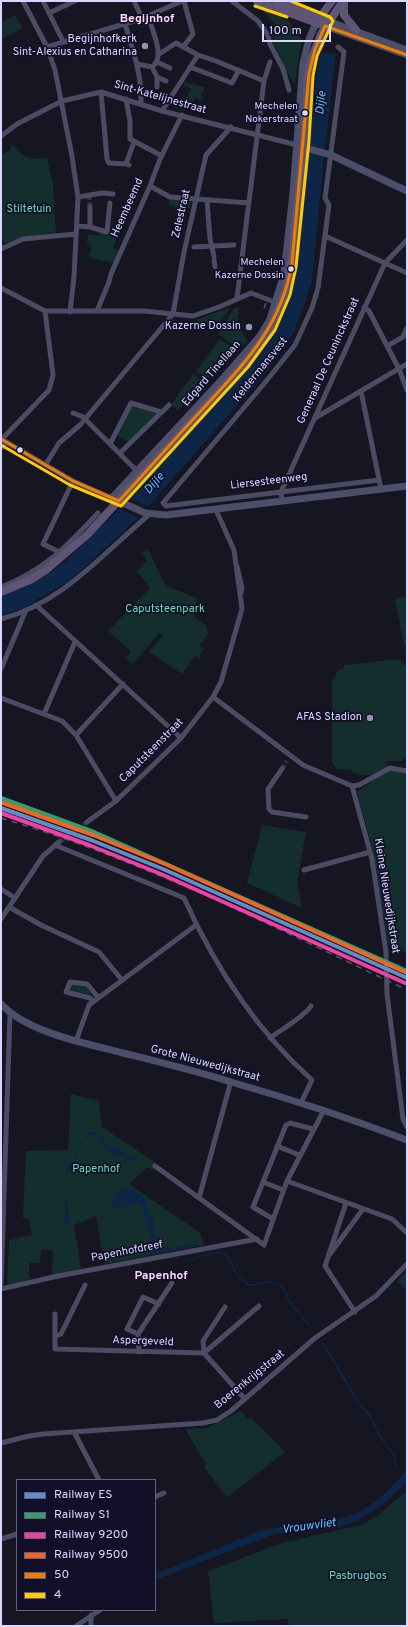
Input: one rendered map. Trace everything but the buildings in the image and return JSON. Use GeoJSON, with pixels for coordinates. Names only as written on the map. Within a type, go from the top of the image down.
{"type":"FeatureCollection","features":[{"type":"Feature","properties":{"kind":"main road"},"geometry":{"type":"LineString","coordinates":[[256,1],[278,3],[407,55]]}},
{"type":"Feature","properties":{"kind":"main road"},"geometry":{"type":"LineString","coordinates":[[332,1],[322,20],[309,39],[303,63],[302,147],[329,155],[407,192]]}},
{"type":"Feature","properties":{"kind":"main road"},"geometry":{"type":"LineString","coordinates":[[322,20],[343,1]]}},
{"type":"Feature","properties":{"kind":"main road"},"geometry":{"type":"LineString","coordinates":[[343,1],[344,15],[356,30]]}},
{"type":"Feature","properties":{"kind":"main road","name":"Edgard Tinellaan"},"geometry":{"type":"LineString","coordinates":[[118,501],[254,353],[270,328],[291,266],[308,75],[312,54],[320,36],[322,20]]}},
{"type":"Feature","properties":{"kind":"main road"},"geometry":{"type":"LineString","coordinates":[[340,28],[356,30],[407,50]]}},
{"type":"Feature","properties":{"kind":"main road","name":"Edgard Tinellaan"},"geometry":{"type":"LineString","coordinates":[[118,501],[137,471],[179,427],[260,336],[279,302]]}},
{"type":"Feature","properties":{"kind":"main road","name":"Liersesteenweg"},"geometry":{"type":"LineString","coordinates":[[118,501],[148,513],[166,515],[216,510],[282,497],[407,486]]}},
{"type":"Feature","properties":{"kind":"main road"},"geometry":{"type":"LineString","coordinates":[[1,592],[26,582],[46,570],[88,534],[118,501]]}},
{"type":"Feature","properties":{"kind":"main road","name":"Grote Nieuwedijkstraat"},"geometry":{"type":"LineString","coordinates":[[1,1004],[10,1014],[44,1030],[76,1041],[230,1081],[324,1110],[407,1140]]}},
{"type":"Feature","properties":{"kind":"street"},"geometry":{"type":"LineString","coordinates":[[23,1],[47,47],[62,101],[78,197],[74,277],[70,312]]}},
{"type":"Feature","properties":{"kind":"street"},"geometry":{"type":"LineString","coordinates":[[43,1],[63,41]]}},
{"type":"Feature","properties":{"kind":"street"},"geometry":{"type":"LineString","coordinates":[[49,13],[75,1]]}},
{"type":"Feature","properties":{"kind":"street"},"geometry":{"type":"LineString","coordinates":[[134,1],[145,17],[159,54],[158,62],[152,68]]}},
{"type":"Feature","properties":{"kind":"street"},"geometry":{"type":"LineString","coordinates":[[47,47],[145,17],[183,1],[192,34],[183,47]]}},
{"type":"Feature","properties":{"kind":"street"},"geometry":{"type":"LineString","coordinates":[[232,1],[258,21],[268,35],[270,44],[282,69],[289,90]]}},
{"type":"Feature","properties":{"kind":"street"},"geometry":{"type":"LineString","coordinates":[[124,24],[137,64],[142,86],[141,103]]}},
{"type":"Feature","properties":{"kind":"street"},"geometry":{"type":"LineString","coordinates":[[159,54],[176,43],[198,55],[264,81]]}},
{"type":"Feature","properties":{"kind":"street","name":"Keldermansvest"},"geometry":{"type":"LineString","coordinates":[[163,504],[168,495],[289,355],[312,308],[318,288],[329,205],[325,198],[329,155],[344,52],[338,47]]}},
{"type":"Feature","properties":{"kind":"street"},"geometry":{"type":"LineString","coordinates":[[162,111],[198,55]]}},
{"type":"Feature","properties":{"kind":"street"},"geometry":{"type":"LineString","coordinates":[[158,62],[170,68]]}},
{"type":"Feature","properties":{"kind":"street"},"geometry":{"type":"LineString","coordinates":[[236,298],[249,203],[256,135],[264,81],[270,62]]}},
{"type":"Feature","properties":{"kind":"street"},"geometry":{"type":"LineString","coordinates":[[137,64],[152,68],[157,77],[157,87]]}},
{"type":"Feature","properties":{"kind":"street"},"geometry":{"type":"LineString","coordinates":[[190,67],[232,82],[239,70]]}},
{"type":"Feature","properties":{"kind":"street"},"geometry":{"type":"LineString","coordinates":[[157,77],[166,81]]}},
{"type":"Feature","properties":{"kind":"street"},"geometry":{"type":"LineString","coordinates":[[101,92],[107,159],[109,163],[127,165],[134,142]]}},
{"type":"Feature","properties":{"kind":"street","name":"Sint-Katelijnestraat"},"geometry":{"type":"LineString","coordinates":[[1,136],[17,124],[62,101],[101,92],[141,103],[162,111],[231,127],[302,147]]}},
{"type":"Feature","properties":{"kind":"street"},"geometry":{"type":"LineString","coordinates":[[126,99],[130,121],[130,139],[162,156]]}},
{"type":"Feature","properties":{"kind":"street","name":"Heembeemd"},"geometry":{"type":"LineString","coordinates":[[97,311],[111,274],[150,186],[154,171],[182,115]]}},
{"type":"Feature","properties":{"kind":"street","name":"Zelestraat"},"geometry":{"type":"LineString","coordinates":[[173,314],[195,200],[206,155],[231,127]]}},
{"type":"Feature","properties":{"kind":"street"},"geometry":{"type":"LineString","coordinates":[[150,186],[170,197],[249,203]]}},
{"type":"Feature","properties":{"kind":"street"},"geometry":{"type":"LineString","coordinates":[[78,197],[102,193],[113,194]]}},
{"type":"Feature","properties":{"kind":"street"},"geometry":{"type":"LineString","coordinates":[[207,200],[210,239],[213,245],[215,267]]}},
{"type":"Feature","properties":{"kind":"street"},"geometry":{"type":"LineString","coordinates":[[76,226],[90,227],[107,232],[110,203]]}},
{"type":"Feature","properties":{"kind":"street"},"geometry":{"type":"LineString","coordinates":[[90,207],[90,227]]}},
{"type":"Feature","properties":{"kind":"street"},"geometry":{"type":"LineString","coordinates":[[1,249],[23,239],[76,234]]}},
{"type":"Feature","properties":{"kind":"street"},"geometry":{"type":"LineString","coordinates":[[325,236],[407,272]]}},
{"type":"Feature","properties":{"kind":"street","name":"Generaal De Ceuninckstraat"},"geometry":{"type":"LineString","coordinates":[[282,497],[315,418],[385,263],[407,240]]}},
{"type":"Feature","properties":{"kind":"street"},"geometry":{"type":"LineString","coordinates":[[194,247],[234,245]]}},
{"type":"Feature","properties":{"kind":"street"},"geometry":{"type":"LineString","coordinates":[[1,288],[45,311],[70,312],[144,310],[193,316],[200,315],[236,298],[251,293],[279,302]]}},
{"type":"Feature","properties":{"kind":"street"},"geometry":{"type":"LineString","coordinates":[[364,307],[369,311],[399,369],[407,390]]}},
{"type":"Feature","properties":{"kind":"street"},"geometry":{"type":"LineString","coordinates":[[45,311],[53,375],[49,390],[1,440],[46,464],[73,481],[118,501]]}},
{"type":"Feature","properties":{"kind":"street"},"geometry":{"type":"LineString","coordinates":[[46,464],[60,443],[85,418],[173,314]]}},
{"type":"Feature","properties":{"kind":"street"},"geometry":{"type":"LineString","coordinates":[[387,346],[403,337],[407,328]]}},
{"type":"Feature","properties":{"kind":"street"},"geometry":{"type":"LineString","coordinates":[[315,418],[407,364]]}},
{"type":"Feature","properties":{"kind":"street"},"geometry":{"type":"LineString","coordinates":[[361,391],[381,489]]}},
{"type":"Feature","properties":{"kind":"street"},"geometry":{"type":"LineString","coordinates":[[110,444],[132,403],[161,412]]}},
{"type":"Feature","properties":{"kind":"street"},"geometry":{"type":"LineString","coordinates":[[120,453],[169,405]]}},
{"type":"Feature","properties":{"kind":"street"},"geometry":{"type":"LineString","coordinates":[[73,413],[85,418],[137,471]]}},
{"type":"Feature","properties":{"kind":"street"},"geometry":{"type":"LineString","coordinates":[[1,448],[7,442]]}},
{"type":"Feature","properties":{"kind":"street","name":"Liersesteenweg"},"geometry":{"type":"LineString","coordinates":[[163,504],[166,506],[282,497],[379,480]]}},
{"type":"Feature","properties":{"kind":"street"},"geometry":{"type":"LineString","coordinates":[[59,552],[43,544],[73,481]]}},
{"type":"Feature","properties":{"kind":"street","name":"Caputsteenstraat"},"geometry":{"type":"LineString","coordinates":[[87,822],[116,800],[181,738],[213,698],[233,656],[238,637],[237,631],[242,609],[241,596],[234,550],[216,510]]}},
{"type":"Feature","properties":{"kind":"street"},"geometry":{"type":"LineString","coordinates":[[1,587],[28,574],[59,552],[98,512]]}},
{"type":"Feature","properties":{"kind":"street"},"geometry":{"type":"LineString","coordinates":[[1,619],[36,606],[64,590],[84,574],[148,513]]}},
{"type":"Feature","properties":{"kind":"street"},"geometry":{"type":"LineString","coordinates":[[36,606],[181,738]]}},
{"type":"Feature","properties":{"kind":"street"},"geometry":{"type":"LineString","coordinates":[[1,669],[26,610]]}},
{"type":"Feature","properties":{"kind":"street"},"geometry":{"type":"LineString","coordinates":[[44,714],[75,642]]}},
{"type":"Feature","properties":{"kind":"street"},"geometry":{"type":"LineString","coordinates":[[76,735],[123,684]]}},
{"type":"Feature","properties":{"kind":"street"},"geometry":{"type":"LineString","coordinates":[[1,698],[62,721],[76,735],[116,800]]}},
{"type":"Feature","properties":{"kind":"street"},"geometry":{"type":"LineString","coordinates":[[213,698],[290,756],[313,771],[352,786],[359,785],[390,768],[407,771]]}},
{"type":"Feature","properties":{"kind":"street"},"geometry":{"type":"LineString","coordinates":[[287,761],[290,756]]}},
{"type":"Feature","properties":{"kind":"street"},"geometry":{"type":"LineString","coordinates":[[282,769],[267,792],[269,809],[272,812],[306,817]]}},
{"type":"Feature","properties":{"kind":"street","name":"Kleine Nieuwedijkstraat"},"geometry":{"type":"LineString","coordinates":[[352,786],[370,852],[386,952],[387,994],[403,1119],[407,1127]]}},
{"type":"Feature","properties":{"kind":"street"},"geometry":{"type":"LineString","coordinates":[[1,919],[43,856],[57,843],[184,898],[196,926],[213,957],[230,983],[270,1038],[312,1080],[301,1103]]}},
{"type":"Feature","properties":{"kind":"street"},"geometry":{"type":"LineString","coordinates":[[304,870],[370,852]]}},
{"type":"Feature","properties":{"kind":"street"},"geometry":{"type":"LineString","coordinates":[[1,889],[14,898]]}},
{"type":"Feature","properties":{"kind":"street"},"geometry":{"type":"LineString","coordinates":[[9,907],[41,926],[99,952],[122,980]]}},
{"type":"Feature","properties":{"kind":"street"},"geometry":{"type":"LineString","coordinates":[[76,1041],[85,1010],[93,1001],[196,926]]}},
{"type":"Feature","properties":{"kind":"street"},"geometry":{"type":"LineString","coordinates":[[93,1001],[90,998],[66,992],[70,982],[87,984],[98,998]]}},
{"type":"Feature","properties":{"kind":"street"},"geometry":{"type":"LineString","coordinates":[[270,1038],[307,1012],[311,1006]]}},
{"type":"Feature","properties":{"kind":"street"},"geometry":{"type":"LineString","coordinates":[[1,1284],[3,1187],[10,1014]]}},
{"type":"Feature","properties":{"kind":"street"},"geometry":{"type":"LineString","coordinates":[[199,1198],[230,1081]]}},
{"type":"Feature","properties":{"kind":"street"},"geometry":{"type":"LineString","coordinates":[[155,1166],[257,1238],[264,1245],[283,1190],[299,1155],[324,1110]]}},
{"type":"Feature","properties":{"kind":"street"},"geometry":{"type":"LineString","coordinates":[[273,1219],[253,1207],[287,1123],[313,1129]]}},
{"type":"Feature","properties":{"kind":"street"},"geometry":{"type":"LineString","coordinates":[[277,1146],[299,1155]]}},
{"type":"Feature","properties":{"kind":"street"},"geometry":{"type":"LineString","coordinates":[[287,1181],[392,1219],[407,1233]]}},
{"type":"Feature","properties":{"kind":"street"},"geometry":{"type":"LineString","coordinates":[[262,1182],[283,1190]]}},
{"type":"Feature","properties":{"kind":"street"},"geometry":{"type":"LineString","coordinates":[[346,1203],[327,1258],[326,1269],[354,1312]]}},
{"type":"Feature","properties":{"kind":"street"},"geometry":{"type":"LineString","coordinates":[[327,1258],[363,1209]]}},
{"type":"Feature","properties":{"kind":"street","name":"Papenhofdreef"},"geometry":{"type":"LineString","coordinates":[[1,1289],[58,1276],[257,1238]]}},
{"type":"Feature","properties":{"kind":"street","name":"Boerenkrijgstraat"},"geometry":{"type":"LineString","coordinates":[[1,1444],[29,1436],[203,1423],[217,1420],[231,1411],[315,1338],[376,1296],[407,1264]]}},
{"type":"Feature","properties":{"kind":"street"},"geometry":{"type":"LineString","coordinates":[[139,1352],[138,1334],[172,1283]]}},
{"type":"Feature","properties":{"kind":"street"},"geometry":{"type":"LineString","coordinates":[[55,1336],[61,1334],[85,1286]]}},
{"type":"Feature","properties":{"kind":"street"},"geometry":{"type":"LineString","coordinates":[[138,1334],[127,1329],[143,1297],[158,1304]]}},
{"type":"Feature","properties":{"kind":"street"},"geometry":{"type":"LineString","coordinates":[[204,1353],[259,1306]]}},
{"type":"Feature","properties":{"kind":"street"},"geometry":{"type":"LineString","coordinates":[[225,1307],[203,1341],[204,1353],[245,1399]]}},
{"type":"Feature","properties":{"kind":"street","name":"Aspergeveld"},"geometry":{"type":"LineString","coordinates":[[55,1314],[55,1349],[204,1353]]}},
{"type":"Feature","properties":{"kind":"street"},"geometry":{"type":"LineString","coordinates":[[74,1432],[98,1479]]}},
{"type":"Feature","properties":{"kind":"street"},"geometry":{"type":"LineString","coordinates":[[156,1497],[164,1493]]}},
{"type":"Feature","properties":{"kind":"street"},"geometry":{"type":"LineString","coordinates":[[1,1539],[16,1534]]}},
{"type":"Feature","properties":{"kind":"street"},"geometry":{"type":"LineString","coordinates":[[76,1626],[98,1611]]}},
{"type":"Feature","properties":{"kind":"street"},"geometry":{"type":"LineString","coordinates":[[91,1616],[91,1626]]}},
{"type":"Feature","properties":{"kind":"green space"},"geometry":{"type":"Polygon","coordinates":[[[261,8],[290,22],[302,40],[295,85],[272,41],[275,35],[272,30],[276,26],[261,8]]]}},
{"type":"Feature","properties":{"kind":"green space"},"geometry":{"type":"Polygon","coordinates":[[[15,15],[23,28],[1,39],[1,22],[15,15]]]}},
{"type":"Feature","properties":{"kind":"green space"},"geometry":{"type":"Polygon","coordinates":[[[183,82],[205,87],[201,94],[203,96],[201,101],[195,97],[191,104],[185,101],[191,88],[184,86],[183,82]]]}},
{"type":"Feature","properties":{"kind":"green space","name":"Stiltetuin"},"geometry":{"type":"Polygon","coordinates":[[[12,144],[27,157],[35,159],[47,158],[53,185],[56,233],[24,237],[5,243],[1,239],[1,155],[10,150],[12,144]]]}},
{"type":"Feature","properties":{"kind":"green space"},"geometry":{"type":"Polygon","coordinates":[[[170,199],[191,202],[190,208],[179,208],[168,205],[170,199]]]}},
{"type":"Feature","properties":{"kind":"green space"},"geometry":{"type":"Polygon","coordinates":[[[99,233],[117,237],[113,248],[119,250],[114,263],[87,257],[90,255],[91,244],[87,243],[88,234],[99,236],[99,233]]]}},
{"type":"Feature","properties":{"kind":"green space"},"geometry":{"type":"Polygon","coordinates":[[[231,307],[214,330],[196,320],[231,307]]]}},
{"type":"Feature","properties":{"kind":"green space"},"geometry":{"type":"Polygon","coordinates":[[[234,308],[239,308],[237,325],[248,342],[238,348],[218,334],[234,308]]]}},
{"type":"Feature","properties":{"kind":"green space"},"geometry":{"type":"Polygon","coordinates":[[[219,339],[235,349],[208,379],[196,372],[219,339]]]}},
{"type":"Feature","properties":{"kind":"green space"},"geometry":{"type":"Polygon","coordinates":[[[193,374],[205,383],[202,387],[196,384],[189,392],[194,396],[178,410],[171,405],[193,374]]]}},
{"type":"Feature","properties":{"kind":"green space"},"geometry":{"type":"Polygon","coordinates":[[[132,405],[156,414],[129,442],[117,435],[132,405]]]}},
{"type":"Feature","properties":{"kind":"green space","name":"Caputsteenpark"},"geometry":{"type":"Polygon","coordinates":[[[148,549],[166,586],[197,598],[194,617],[207,626],[206,630],[209,632],[200,646],[204,648],[199,658],[195,656],[182,674],[149,652],[163,635],[159,633],[133,664],[126,659],[131,651],[108,631],[150,588],[137,571],[147,561],[142,553],[148,549]]]}},
{"type":"Feature","properties":{"kind":"green space"},"geometry":{"type":"Polygon","coordinates":[[[407,597],[407,645],[404,645],[395,599],[407,597]]]}},
{"type":"Feature","properties":{"kind":"green space","name":"AFAS Stadion"},"geometry":{"type":"Polygon","coordinates":[[[401,659],[401,664],[407,666],[407,757],[403,758],[403,761],[387,761],[386,768],[366,775],[357,774],[352,772],[352,770],[337,769],[332,762],[332,679],[334,679],[338,670],[344,668],[344,665],[401,659]]]}},
{"type":"Feature","properties":{"kind":"green space"},"geometry":{"type":"Polygon","coordinates":[[[389,769],[407,774],[407,953],[388,944],[372,846],[357,792],[389,769]]]}},
{"type":"Feature","properties":{"kind":"green space"},"geometry":{"type":"Polygon","coordinates":[[[262,825],[306,832],[297,882],[302,908],[247,883],[262,825]]]}},
{"type":"Feature","properties":{"kind":"green space"},"geometry":{"type":"Polygon","coordinates":[[[71,984],[86,987],[91,993],[89,995],[69,990],[71,984]]]}},
{"type":"Feature","properties":{"kind":"green space","name":"Papenhof"},"geometry":{"type":"Polygon","coordinates":[[[71,1094],[99,1101],[102,1127],[156,1163],[153,1170],[148,1167],[129,1184],[200,1233],[204,1245],[104,1264],[96,1216],[74,1225],[81,1269],[52,1275],[53,1250],[41,1250],[40,1263],[29,1263],[29,1277],[31,1279],[7,1285],[9,1240],[32,1235],[29,1219],[23,1218],[26,1151],[68,1150],[71,1094]]]}},
{"type":"Feature","properties":{"kind":"green space"},"geometry":{"type":"Polygon","coordinates":[[[407,1271],[407,1291],[397,1282],[407,1271]]]}},
{"type":"Feature","properties":{"kind":"green space"},"geometry":{"type":"Polygon","coordinates":[[[241,1411],[248,1419],[250,1417],[285,1452],[227,1497],[204,1467],[206,1464],[185,1429],[207,1428],[241,1411]]]}},
{"type":"Feature","properties":{"kind":"green space","name":"Pasbrugbos"},"geometry":{"type":"Polygon","coordinates":[[[407,1491],[407,1626],[290,1626],[287,1619],[214,1623],[208,1571],[282,1543],[361,1525],[376,1517],[407,1491]]]}},
{"type":"Feature","properties":{"kind":"water","name":"Dijle"},"geometry":{"type":"Polygon","coordinates":[[[323,1],[342,1],[312,280],[292,336],[262,377],[137,519],[68,582],[24,607],[1,616],[1,597],[45,576],[66,561],[119,509],[249,365],[259,353],[273,331],[283,310],[295,271],[318,62],[321,54],[323,1]]]}},
{"type":"Feature","properties":{"kind":"water"},"geometry":{"type":"Polygon","coordinates":[[[92,1132],[101,1135],[108,1146],[118,1147],[122,1152],[138,1161],[138,1163],[109,1151],[96,1135],[91,1135],[86,1138],[68,1173],[67,1204],[70,1221],[65,1226],[67,1168],[77,1154],[86,1134],[92,1132]]]}},
{"type":"Feature","properties":{"kind":"water"},"geometry":{"type":"Polygon","coordinates":[[[126,1188],[132,1189],[147,1200],[145,1203],[154,1222],[153,1230],[159,1250],[198,1244],[198,1246],[150,1255],[150,1253],[155,1251],[142,1207],[135,1202],[121,1208],[114,1208],[112,1203],[118,1192],[126,1188]]]}},
{"type":"Feature","properties":{"kind":"water","name":"Vrouwvliet"},"geometry":{"type":"Polygon","coordinates":[[[407,1471],[407,1482],[399,1490],[382,1505],[355,1521],[333,1528],[269,1536],[156,1580],[156,1574],[260,1531],[284,1526],[334,1520],[357,1513],[378,1500],[407,1471]]]}},
{"type":"Feature","properties":{"kind":"pier"},"geometry":{"type":"Polygon","coordinates":[[[323,1],[343,1],[337,54],[321,53],[317,61],[323,1]]]}},
{"type":"Feature","properties":{"kind":"pier"},"geometry":{"type":"Polygon","coordinates":[[[128,498],[149,507],[140,518],[119,509],[128,498]]]}},
{"type":"Feature","properties":{"kind":"waterway"},"geometry":{"type":"LineString","coordinates":[[186,1260],[217,1252],[226,1254],[237,1275],[248,1285],[267,1282],[283,1287],[289,1302],[309,1325]]}},
{"type":"Feature","properties":{"kind":"waterway"},"geometry":{"type":"LineString","coordinates":[[323,1343],[359,1404],[369,1414],[378,1433],[395,1457],[396,1466]]}},
{"type":"Feature","properties":{"kind":"tunnel"},"geometry":{"type":"LineString","coordinates":[[89,195],[90,207]]}},
{"type":"Feature","properties":{"kind":"tunnel"},"geometry":{"type":"LineString","coordinates":[[282,769],[287,761]]}},
{"type":"Feature","properties":{"kind":"tunnel"},"geometry":{"type":"LineString","coordinates":[[59,842],[87,822]]}},
{"type":"Feature","properties":{"kind":"railway"},"geometry":{"type":"LineString","coordinates":[[264,308],[266,303]]}},
{"type":"Feature","properties":{"kind":"railway"},"geometry":{"type":"LineString","coordinates":[[1,818],[53,835],[156,874],[257,919],[407,990]]}},
{"type":"Feature","properties":{"kind":"rail line","name":"S1"},"geometry":{"type":"LineString","coordinates":[[1,798],[94,832],[407,971]]}},
{"type":"Feature","properties":{"kind":"rail line","name":"9500"},"geometry":{"type":"LineString","coordinates":[[3,803],[93,835],[165,864],[407,973]]}},
{"type":"Feature","properties":{"kind":"rail line","name":"ES"},"geometry":{"type":"LineString","coordinates":[[1,808],[91,840],[163,869],[407,978]]}},
{"type":"Feature","properties":{"kind":"rail line","name":"9200"},"geometry":{"type":"LineString","coordinates":[[1,813],[89,845],[161,874],[405,983]]}},
{"type":"Feature","properties":{"kind":"transit line","name":"4"},"geometry":{"type":"LineString","coordinates":[[1,445],[70,485],[121,506],[248,367],[275,330],[290,295],[296,267],[309,141],[313,76],[317,56],[333,21],[330,17],[291,1]]}},
{"type":"Feature","properties":{"kind":"transit line","name":"4"},"geometry":{"type":"LineString","coordinates":[[255,6],[287,17]]}},
{"type":"Feature","properties":{"kind":"transit line","name":"50"},"geometry":{"type":"LineString","coordinates":[[1,439],[73,481],[119,501],[230,379],[258,345],[279,308],[287,286],[292,263],[309,73],[315,49],[325,26],[407,55]]}},
{"type":"Feature","properties":{"kind":"place","name":"Begijnhofkerk Sint-Alexius en Catharina"},"geometry":{"type":"Point","coordinates":[145,46]}},
{"type":"Feature","properties":{"kind":"place","name":"Mechelen Nokerstraat"},"geometry":{"type":"Point","coordinates":[305,113]}},
{"type":"Feature","properties":{"kind":"place","name":"Mechelen Kazerne Dossin"},"geometry":{"type":"Point","coordinates":[291,269]}},
{"type":"Feature","properties":{"kind":"place","name":"Kazerne Dossin"},"geometry":{"type":"Point","coordinates":[249,327]}},
{"type":"Feature","properties":{"kind":"place","name":"AFAS Stadion"},"geometry":{"type":"Point","coordinates":[370,718]}},
{"type":"Feature","properties":{"kind":"district","name":"Begijnhof"},"geometry":{"type":"Point","coordinates":[147,20]}},
{"type":"Feature","properties":{"kind":"district","name":"Papenhof"},"geometry":{"type":"Point","coordinates":[161,1277]}}]}
